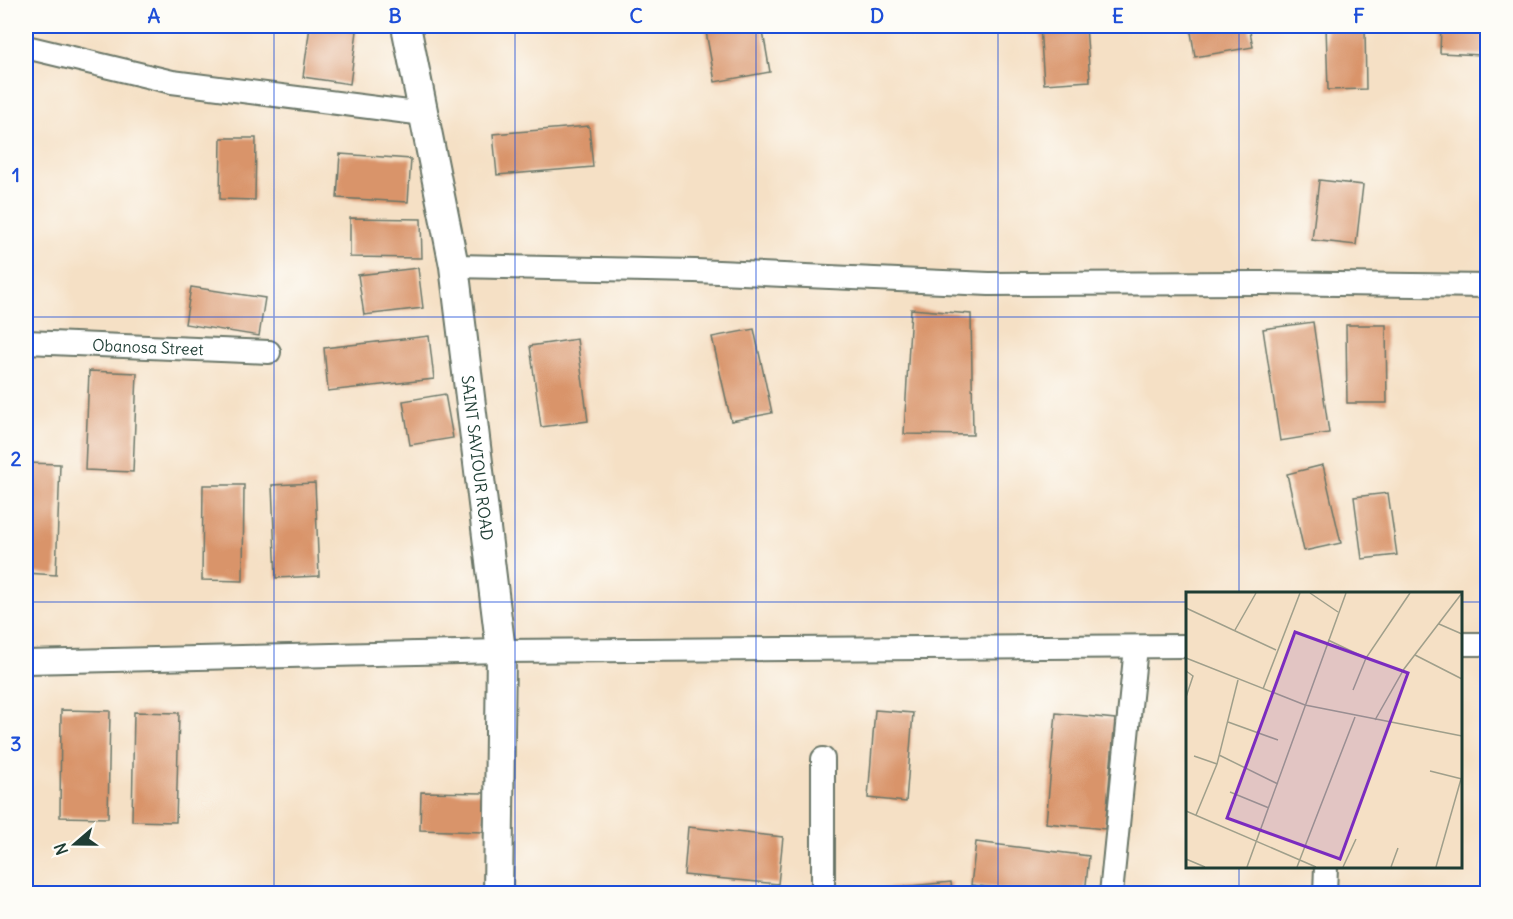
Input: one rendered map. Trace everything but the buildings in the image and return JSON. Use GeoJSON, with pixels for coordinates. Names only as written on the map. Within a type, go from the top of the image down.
{"type":"FeatureCollection","features":[{"type":"Feature","properties":{"kind":"street","name":"SAINT SAVIOUR ROAD"},"geometry":{"type":"LineString","coordinates":[[406,26],[454,266],[501,651],[498,894]]}},
{"type":"Feature","properties":{"kind":"street"},"geometry":{"type":"LineString","coordinates":[[26,47],[172,82],[424,114]]}},
{"type":"Feature","properties":{"kind":"street"},"geometry":{"type":"LineString","coordinates":[[454,266],[695,271],[988,284],[1260,283],[1488,286]]}},
{"type":"Feature","properties":{"kind":"street","name":"Obanosa Street"},"geometry":{"type":"LineString","coordinates":[[26,342],[269,352]]}},
{"type":"Feature","properties":{"kind":"street"},"geometry":{"type":"LineString","coordinates":[[1462,644],[1488,644]]}},
{"type":"Feature","properties":{"kind":"street"},"geometry":{"type":"LineString","coordinates":[[26,662],[501,651],[1186,646]]}},
{"type":"Feature","properties":{"kind":"street"},"geometry":{"type":"LineString","coordinates":[[1111,894],[1136,647]]}},
{"type":"Feature","properties":{"kind":"street"},"geometry":{"type":"LineString","coordinates":[[823,759],[823,894]]}},
{"type":"Feature","properties":{"kind":"street"},"geometry":{"type":"LineString","coordinates":[[1325,894],[1326,868]]}}]}
